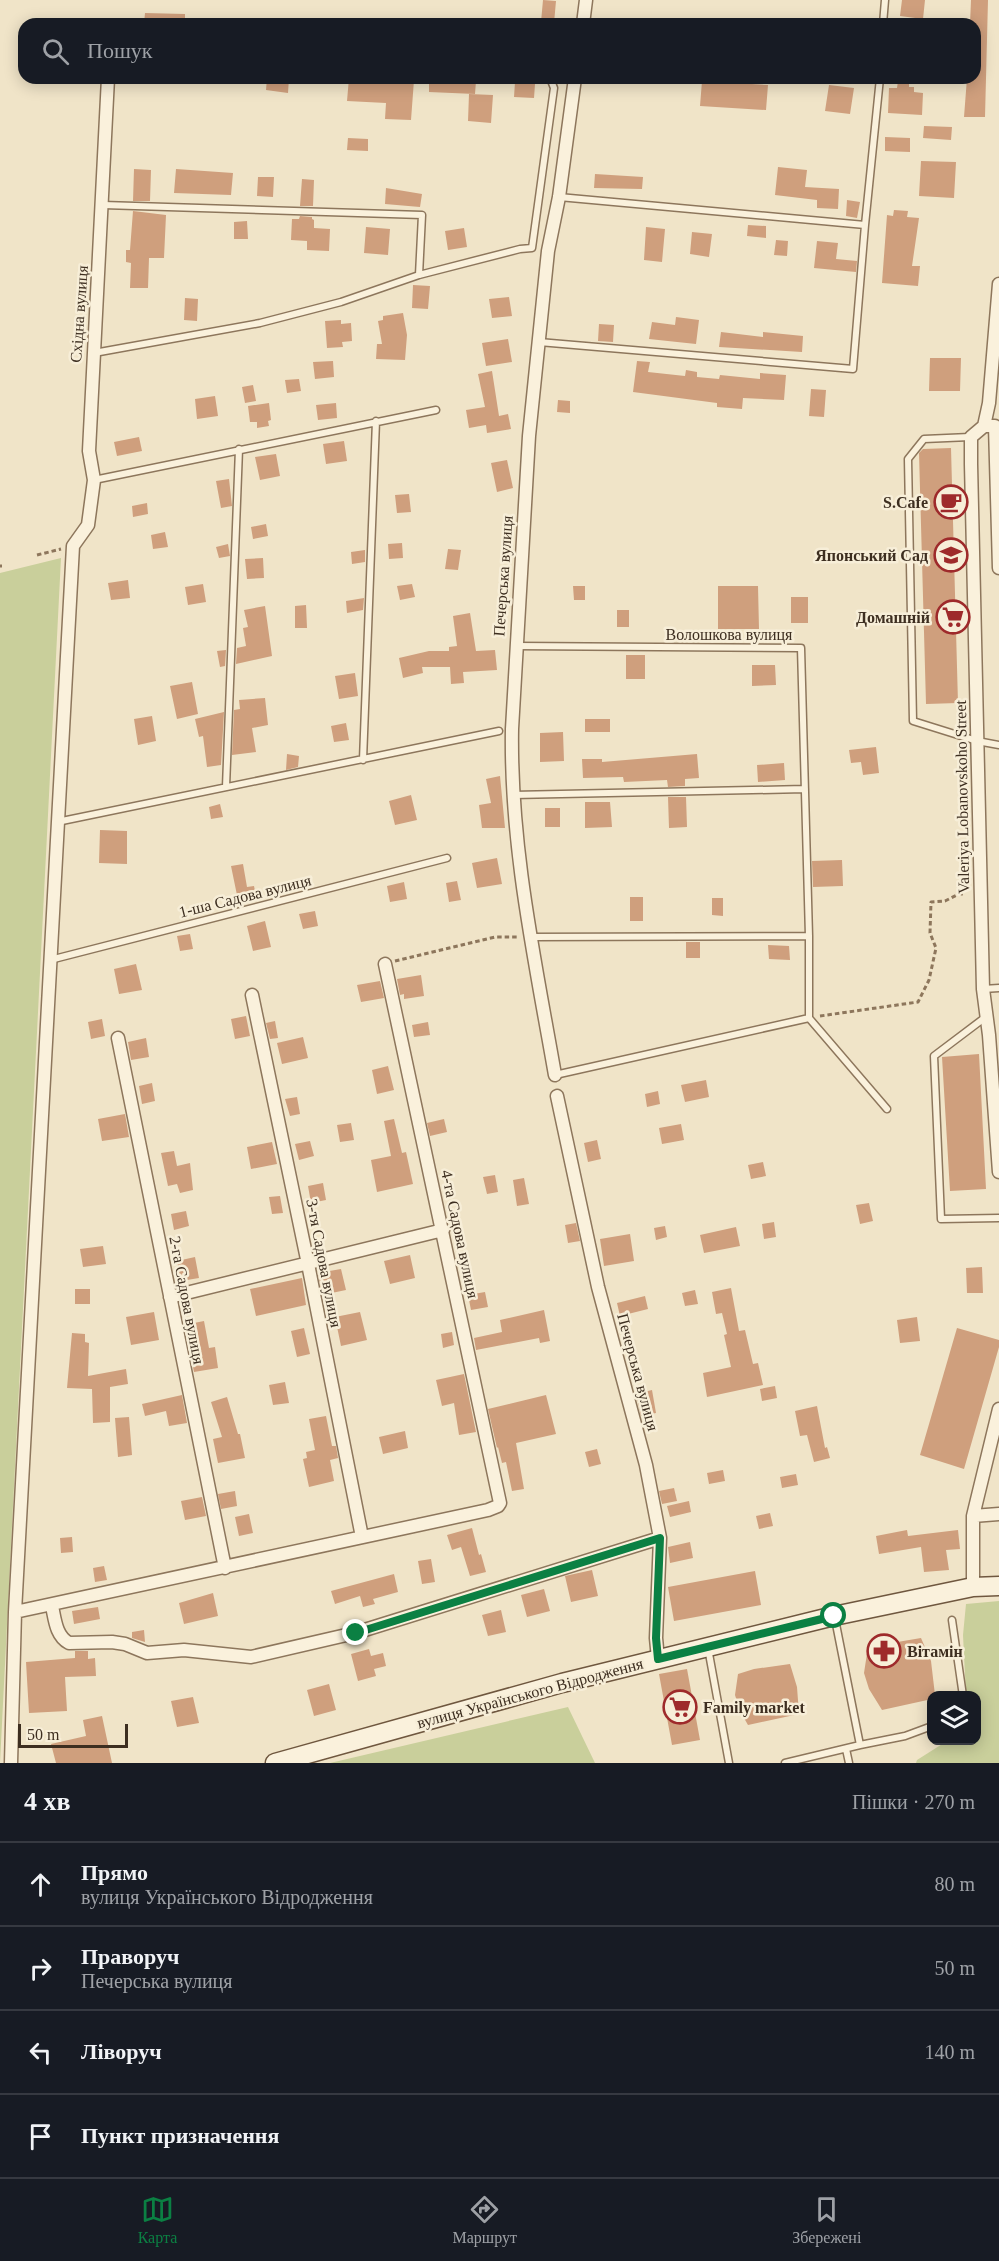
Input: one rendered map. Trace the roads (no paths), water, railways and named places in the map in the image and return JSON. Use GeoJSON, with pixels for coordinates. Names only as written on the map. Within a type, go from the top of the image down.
{"type":"FeatureCollection","features":[{"type":"Feature","properties":{"kind":"street"},"geometry":{"type":"LineString","coordinates":[[583,18],[586,0]]}},
{"type":"Feature","properties":{"kind":"street","name":"Східна вулиця"},"geometry":{"type":"LineString","coordinates":[[57,822],[73,546],[88,525],[94,480],[89,451],[108,84]]}},
{"type":"Feature","properties":{"kind":"street","name":"Печерська вулиця"},"geometry":{"type":"LineString","coordinates":[[555,1075],[516,839],[512,729],[529,436],[548,251],[559,197],[574,84]]}},
{"type":"Feature","properties":{"kind":"street"},"geometry":{"type":"LineString","coordinates":[[999,284],[988,403],[993,426],[999,568]]}},
{"type":"Feature","properties":{"kind":"street"},"geometry":{"type":"LineString","coordinates":[[971,437],[993,426]]}},
{"type":"Feature","properties":{"kind":"street","name":"Valeriya Lobanovskoho Street"},"geometry":{"type":"LineString","coordinates":[[971,437],[983,989],[999,1172]]}},
{"type":"Feature","properties":{"kind":"street"},"geometry":{"type":"LineString","coordinates":[[11,1763],[15,1612],[57,822]]}},
{"type":"Feature","properties":{"kind":"street","name":"4-та Садова вулиця"},"geometry":{"type":"LineString","coordinates":[[362,1538],[494,1508],[500,1503],[385,964]]}},
{"type":"Feature","properties":{"kind":"street","name":"3-тя Садова вулиця"},"geometry":{"type":"LineString","coordinates":[[252,995],[362,1538]]}},
{"type":"Feature","properties":{"kind":"street","name":"2-га Садова вулиця"},"geometry":{"type":"LineString","coordinates":[[118,1038],[225,1568]]}},
{"type":"Feature","properties":{"kind":"street","name":"Печерська вулиця"},"geometry":{"type":"LineString","coordinates":[[557,1096],[598,1287],[646,1465],[660,1538],[656,1638],[658,1659]]}},
{"type":"Feature","properties":{"kind":"street"},"geometry":{"type":"LineString","coordinates":[[170,1297],[443,1230]]}},
{"type":"Feature","properties":{"kind":"street"},"geometry":{"type":"LineString","coordinates":[[973,1587],[973,1516],[999,1409]]}},
{"type":"Feature","properties":{"kind":"street"},"geometry":{"type":"LineString","coordinates":[[973,1516],[999,1514]]}},
{"type":"Feature","properties":{"kind":"street"},"geometry":{"type":"LineString","coordinates":[[15,1612],[52,1606],[362,1538]]}},
{"type":"Feature","properties":{"kind":"street"},"geometry":{"type":"LineString","coordinates":[[52,1606],[57,1630],[63,1640],[69,1643],[112,1642],[125,1644],[147,1653],[184,1650],[251,1657],[356,1633],[660,1538]]}},
{"type":"Feature","properties":{"kind":"street","name":"вулиця Українського Відродження"},"geometry":{"type":"LineString","coordinates":[[275,1763],[562,1683],[658,1659],[834,1616],[973,1587],[999,1586]]}},
{"type":"Feature","properties":{"kind":"lane"},"geometry":{"type":"LineString","coordinates":[[884,18],[885,0]]}},
{"type":"Feature","properties":{"kind":"lane"},"geometry":{"type":"LineString","coordinates":[[93,353],[260,323],[341,302],[419,275],[520,249],[532,248],[554,88],[552,84]]}},
{"type":"Feature","properties":{"kind":"lane"},"geometry":{"type":"LineString","coordinates":[[539,342],[853,369],[879,84]]}},
{"type":"Feature","properties":{"kind":"lane"},"geometry":{"type":"LineString","coordinates":[[559,197],[866,225]]}},
{"type":"Feature","properties":{"kind":"lane"},"geometry":{"type":"LineString","coordinates":[[103,205],[422,215],[419,275]]}},
{"type":"Feature","properties":{"kind":"lane"},"geometry":{"type":"LineString","coordinates":[[94,480],[436,410]]}},
{"type":"Feature","properties":{"kind":"lane"},"geometry":{"type":"LineString","coordinates":[[363,760],[376,422]]}},
{"type":"Feature","properties":{"kind":"lane"},"geometry":{"type":"LineString","coordinates":[[971,437],[924,439],[908,459],[913,721],[977,741],[999,745]]}},
{"type":"Feature","properties":{"kind":"lane"},"geometry":{"type":"LineString","coordinates":[[226,787],[239,449]]}},
{"type":"Feature","properties":{"kind":"lane","name":"Волошкова вулиця"},"geometry":{"type":"LineString","coordinates":[[516,646],[801,648],[809,1018]]}},
{"type":"Feature","properties":{"kind":"lane"},"geometry":{"type":"LineString","coordinates":[[57,822],[499,731]]}},
{"type":"Feature","properties":{"kind":"lane"},"geometry":{"type":"LineString","coordinates":[[513,795],[805,789]]}},
{"type":"Feature","properties":{"kind":"lane","name":"1-ша Садова вулиця"},"geometry":{"type":"LineString","coordinates":[[50,960],[447,858]]}},
{"type":"Feature","properties":{"kind":"lane"},"geometry":{"type":"LineString","coordinates":[[531,937],[809,936]]}},
{"type":"Feature","properties":{"kind":"lane"},"geometry":{"type":"LineString","coordinates":[[983,989],[999,988]]}},
{"type":"Feature","properties":{"kind":"lane"},"geometry":{"type":"LineString","coordinates":[[987,1016],[934,1056],[941,1219],[999,1218]]}},
{"type":"Feature","properties":{"kind":"lane"},"geometry":{"type":"LineString","coordinates":[[555,1075],[809,1018],[887,1109]]}},
{"type":"Feature","properties":{"kind":"lane"},"geometry":{"type":"LineString","coordinates":[[834,1616],[860,1745]]}},
{"type":"Feature","properties":{"kind":"lane"},"geometry":{"type":"LineString","coordinates":[[951,1620],[962,1691]]}},
{"type":"Feature","properties":{"kind":"lane"},"geometry":{"type":"LineString","coordinates":[[707,1648],[729,1763]]}},
{"type":"Feature","properties":{"kind":"lane"},"geometry":{"type":"LineString","coordinates":[[785,1763],[905,1736],[927,1728]]}},
{"type":"Feature","properties":{"kind":"lane"},"geometry":{"type":"LineString","coordinates":[[846,1749],[849,1763]]}},
{"type":"Feature","properties":{"kind":"place","name":"S.Cafe"},"geometry":{"type":"Point","coordinates":[951,502]}},
{"type":"Feature","properties":{"kind":"place","name":"Японський Сад"},"geometry":{"type":"Point","coordinates":[951,555]}},
{"type":"Feature","properties":{"kind":"place","name":"Домашній"},"geometry":{"type":"Point","coordinates":[953,617]}},
{"type":"Feature","properties":{"kind":"place","name":"Вітамін"},"geometry":{"type":"Point","coordinates":[884,1651]}},
{"type":"Feature","properties":{"kind":"place","name":"Family market"},"geometry":{"type":"Point","coordinates":[680,1707]}}]}
